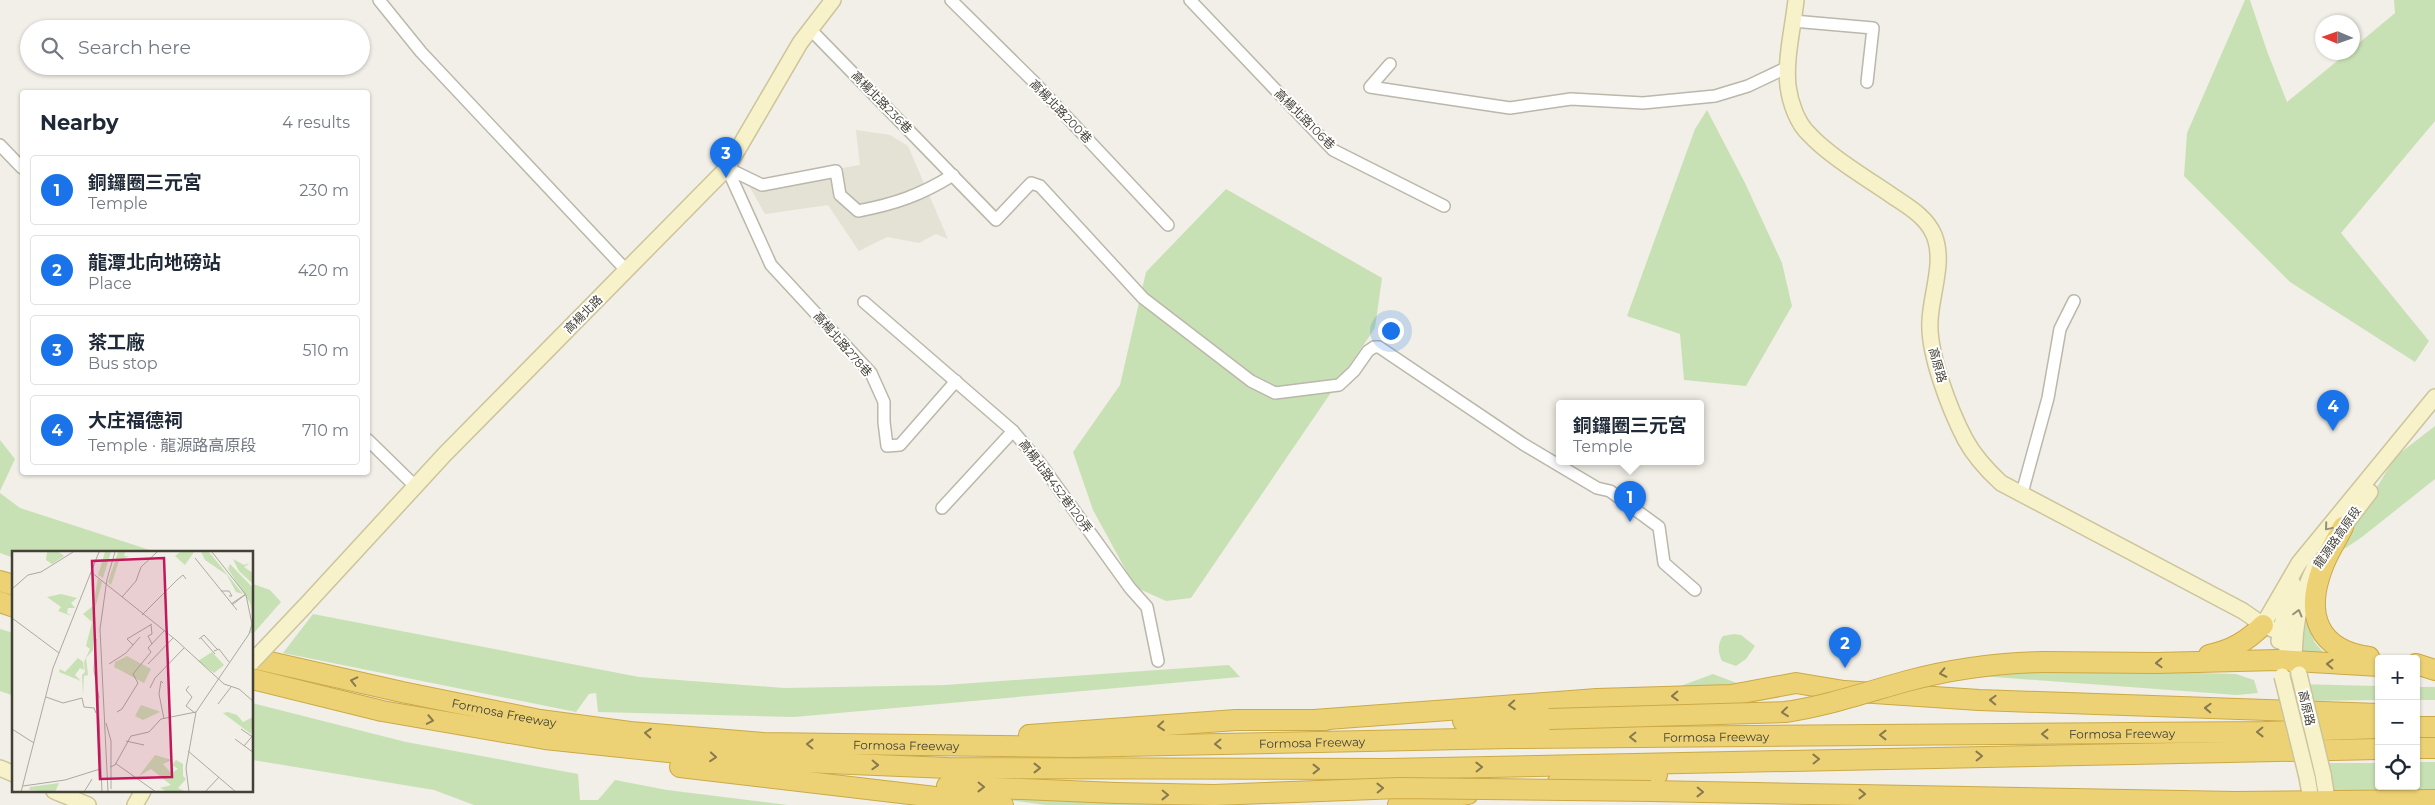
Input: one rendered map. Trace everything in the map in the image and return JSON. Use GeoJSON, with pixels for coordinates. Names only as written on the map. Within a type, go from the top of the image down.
{"type":"FeatureCollection","features":[{"type":"Feature","properties":{"kind":"highway"},"geometry":{"type":"LineString","coordinates":[[2343,527],[2322,568],[2316,590],[2315,605],[2317,618],[2328,640],[2335,647],[2351,655],[2375,658]]}},
{"type":"Feature","properties":{"kind":"highway"},"geometry":{"type":"LineString","coordinates":[[0,602],[12,606]]}},
{"type":"Feature","properties":{"kind":"highway"},"geometry":{"type":"LineString","coordinates":[[2184,661],[2231,649],[2271,629]]}},
{"type":"Feature","properties":{"kind":"highway","name":"Formosa Freeway"},"geometry":{"type":"LineString","coordinates":[[254,658],[402,692],[540,720],[630,732],[763,743],[1071,747],[1511,738],[2244,732],[2375,728]]}},
{"type":"Feature","properties":{"kind":"highway"},"geometry":{"type":"LineString","coordinates":[[907,746],[1236,720],[1314,720],[1380,723],[1785,712],[1811,708],[1948,672],[1995,664],[2184,661],[2288,668],[2375,666]]}},
{"type":"Feature","properties":{"kind":"highway"},"geometry":{"type":"LineString","coordinates":[[2420,665],[2435,670]]}},
{"type":"Feature","properties":{"kind":"highway"},"geometry":{"type":"LineString","coordinates":[[2420,669],[2435,670]]}},
{"type":"Feature","properties":{"kind":"highway","name":"Formosa Freeway"},"geometry":{"type":"LineString","coordinates":[[254,679],[382,711],[475,728],[623,748],[724,758],[948,768],[1389,769],[1787,759],[2375,749]]}},
{"type":"Feature","properties":{"kind":"highway"},"geometry":{"type":"LineString","coordinates":[[1314,720],[1596,699],[1731,694],[1796,684],[1844,691],[1978,700],[2375,714]]}},
{"type":"Feature","properties":{"kind":"highway"},"geometry":{"type":"LineString","coordinates":[[2420,715],[2435,715]]}},
{"type":"Feature","properties":{"kind":"highway"},"geometry":{"type":"LineString","coordinates":[[2420,727],[2435,726]]}},
{"type":"Feature","properties":{"kind":"highway"},"geometry":{"type":"LineString","coordinates":[[475,728],[634,761],[1003,805]]}},
{"type":"Feature","properties":{"kind":"highway"},"geometry":{"type":"LineString","coordinates":[[2420,748],[2435,748]]}},
{"type":"Feature","properties":{"kind":"highway"},"geometry":{"type":"LineString","coordinates":[[1398,805],[1561,782],[1735,769],[1787,759]]}},
{"type":"Feature","properties":{"kind":"highway"},"geometry":{"type":"LineString","coordinates":[[845,785],[1006,788],[1214,796],[1399,788],[2243,803],[2417,802]]}},
{"type":"Feature","properties":{"kind":"street"},"geometry":{"type":"LineString","coordinates":[[379,0],[421,52],[626,270]]}},
{"type":"Feature","properties":{"kind":"street","name":"高楊北路"},"geometry":{"type":"LineString","coordinates":[[254,660],[445,454],[727,168],[810,29],[833,0]]}},
{"type":"Feature","properties":{"kind":"street","name":"高楊北路200巷"},"geometry":{"type":"LineString","coordinates":[[951,0],[1034,82],[1168,225]]}},
{"type":"Feature","properties":{"kind":"street","name":"高楊北路106巷"},"geometry":{"type":"LineString","coordinates":[[1190,0],[1333,150],[1444,206]]}},
{"type":"Feature","properties":{"kind":"street","name":"高原路"},"geometry":{"type":"LineString","coordinates":[[1796,0],[1788,67],[1790,96],[1797,117],[1808,134],[1858,173],[1911,208],[1928,223],[1934,235],[1939,257],[1930,323],[1932,346],[1937,368],[1965,440],[1985,468],[2001,483],[2243,610],[2271,629],[2288,668],[2322,774],[2319,802]]}},
{"type":"Feature","properties":{"kind":"street"},"geometry":{"type":"LineString","coordinates":[[1793,21],[1874,28],[1867,82]]}},
{"type":"Feature","properties":{"kind":"street","name":"高楊北路236巷"},"geometry":{"type":"LineString","coordinates":[[810,29],[996,220],[1031,183],[1040,186],[1144,298],[1252,381],[1275,393],[1339,385],[1354,371],[1368,351],[1374,346],[1380,347],[1523,444],[1556,464]]}},
{"type":"Feature","properties":{"kind":"street"},"geometry":{"type":"LineString","coordinates":[[1390,64],[1370,87],[1510,108],[1571,99],[1643,103],[1715,96],[1748,86],[1788,67]]}},
{"type":"Feature","properties":{"kind":"street"},"geometry":{"type":"LineString","coordinates":[[0,145],[20,166]]}},
{"type":"Feature","properties":{"kind":"street"},"geometry":{"type":"LineString","coordinates":[[727,168],[762,185],[836,171],[840,195],[858,211],[883,206],[925,192],[953,175]]}},
{"type":"Feature","properties":{"kind":"street","name":"高楊北路278巷"},"geometry":{"type":"LineString","coordinates":[[727,168],[771,265],[871,373],[884,402],[887,446],[900,445],[956,381]]}},
{"type":"Feature","properties":{"kind":"street"},"geometry":{"type":"LineString","coordinates":[[2022,494],[2048,398],[2060,329],[2074,301]]}},
{"type":"Feature","properties":{"kind":"street","name":"高楊北路452巷120弄"},"geometry":{"type":"LineString","coordinates":[[864,302],[1013,431],[1040,463],[1130,588],[1147,607],[1158,661]]}},
{"type":"Feature","properties":{"kind":"street","name":"龍源路高原段"},"geometry":{"type":"LineString","coordinates":[[2271,629],[2286,581],[2435,397]]}},
{"type":"Feature","properties":{"kind":"street"},"geometry":{"type":"LineString","coordinates":[[942,508],[1013,431]]}},
{"type":"Feature","properties":{"kind":"street"},"geometry":{"type":"LineString","coordinates":[[370,442],[416,487]]}},
{"type":"Feature","properties":{"kind":"street","name":"龍源路高原段"},"geometry":{"type":"LineString","coordinates":[[2288,668],[2295,627],[2309,580],[2318,561],[2378,481],[2393,449]]}},
{"type":"Feature","properties":{"kind":"street","name":"高楊北路236巷"},"geometry":{"type":"LineString","coordinates":[[1558,465],[1597,488],[1610,491],[1659,527],[1664,563],[1695,590]]}},
{"type":"Feature","properties":{"kind":"street","name":"高原路"},"geometry":{"type":"LineString","coordinates":[[2288,668],[2307,778],[2319,802]]}},
{"type":"Feature","properties":{"kind":"street"},"geometry":{"type":"LineString","coordinates":[[0,768],[12,773]]}},
{"type":"Feature","properties":{"kind":"street"},"geometry":{"type":"LineString","coordinates":[[56,792],[88,805]]}},
{"type":"Feature","properties":{"kind":"street"},"geometry":{"type":"LineString","coordinates":[[135,805],[142,792]]}},
{"type":"Feature","properties":{"kind":"shaded area"},"geometry":{"type":"Polygon","coordinates":[[[856,130],[890,135],[908,146],[948,239],[936,234],[919,243],[887,237],[859,251],[828,205],[765,214],[748,184],[860,165],[856,130]]]}},
{"type":"Feature","properties":{"kind":"green space"},"geometry":{"type":"Polygon","coordinates":[[[2245,0],[2250,0],[2287,102],[2338,60],[2360,60],[2360,42],[2395,13],[2394,0],[2435,0],[2435,121],[2341,233],[2429,341],[2415,362],[2290,282],[2184,176],[2187,133],[2245,0]]]}},
{"type":"Feature","properties":{"kind":"green space"},"geometry":{"type":"Polygon","coordinates":[[[1707,110],[1745,183],[1782,263],[1792,306],[1746,386],[1684,380],[1680,334],[1627,316],[1695,129],[1707,110]]]}},
{"type":"Feature","properties":{"kind":"green space"},"geometry":{"type":"Polygon","coordinates":[[[1226,189],[1382,278],[1375,328],[1191,598],[1166,601],[1135,587],[1093,510],[1073,452],[1120,385],[1146,272],[1226,189]]]}},
{"type":"Feature","properties":{"kind":"green space"},"geometry":{"type":"Polygon","coordinates":[[[2435,426],[2435,479],[2362,537],[2338,553],[2395,457],[2435,426]]]}},
{"type":"Feature","properties":{"kind":"green space"},"geometry":{"type":"Polygon","coordinates":[[[0,440],[15,459],[0,491],[0,440]]]}},
{"type":"Feature","properties":{"kind":"green space"},"geometry":{"type":"Polygon","coordinates":[[[0,493],[20,508],[153,551],[12,551],[12,557],[0,553],[0,493]]]}},
{"type":"Feature","properties":{"kind":"green space"},"geometry":{"type":"Polygon","coordinates":[[[254,584],[270,590],[281,602],[254,633],[254,584]]]}},
{"type":"Feature","properties":{"kind":"green space"},"geometry":{"type":"Polygon","coordinates":[[[313,614],[639,677],[785,688],[945,685],[1229,665],[1240,677],[794,717],[598,712],[596,693],[589,694],[576,712],[283,653],[313,614]]]}},
{"type":"Feature","properties":{"kind":"green space"},"geometry":{"type":"Polygon","coordinates":[[[2306,620],[2315,643],[2327,656],[2301,657],[2306,620]]]}},
{"type":"Feature","properties":{"kind":"green space"},"geometry":{"type":"Polygon","coordinates":[[[0,629],[12,632],[12,695],[0,691],[0,629]]]}},
{"type":"Feature","properties":{"kind":"green space"},"geometry":{"type":"Polygon","coordinates":[[[1741,635],[1755,646],[1746,659],[1736,666],[1722,661],[1719,649],[1723,636],[1741,635]]]}},
{"type":"Feature","properties":{"kind":"green space"},"geometry":{"type":"Polygon","coordinates":[[[1986,667],[2236,674],[2254,680],[2258,693],[2237,695],[1967,675],[1986,667]]]}},
{"type":"Feature","properties":{"kind":"green space"},"geometry":{"type":"Polygon","coordinates":[[[1713,674],[1742,685],[1667,691],[1713,674]]]}},
{"type":"Feature","properties":{"kind":"green space"},"geometry":{"type":"Polygon","coordinates":[[[2296,684],[2375,686],[2375,700],[2304,701],[2296,684]]]}},
{"type":"Feature","properties":{"kind":"green space"},"geometry":{"type":"Polygon","coordinates":[[[2420,687],[2435,687],[2435,700],[2420,700],[2420,687]]]}},
{"type":"Feature","properties":{"kind":"green space"},"geometry":{"type":"Polygon","coordinates":[[[254,704],[406,742],[578,774],[580,800],[598,800],[615,780],[667,790],[788,805],[474,805],[434,790],[254,760],[254,704]]]}},
{"type":"Feature","properties":{"kind":"green space"},"geometry":{"type":"Polygon","coordinates":[[[2420,762],[2435,762],[2435,793],[2411,797],[2317,791],[2318,763],[2375,763],[2375,790],[2420,790],[2420,762]]]}},
{"type":"Feature","properties":{"kind":"green space"},"geometry":{"type":"Polygon","coordinates":[[[985,797],[1175,805],[1046,805],[985,797]]]}},
{"type":"Feature","properties":{"kind":"place","name":"茶工廠"},"geometry":{"type":"Point","coordinates":[726,178]}},
{"type":"Feature","properties":{"kind":"place","name":"大庄福德祠"},"geometry":{"type":"Point","coordinates":[2333,431]}},
{"type":"Feature","properties":{"kind":"place","name":"銅鑼圈三元宮"},"geometry":{"type":"Point","coordinates":[1630,522]}},
{"type":"Feature","properties":{"kind":"place","name":"龍潭北向地磅站"},"geometry":{"type":"Point","coordinates":[1845,668]}}]}
